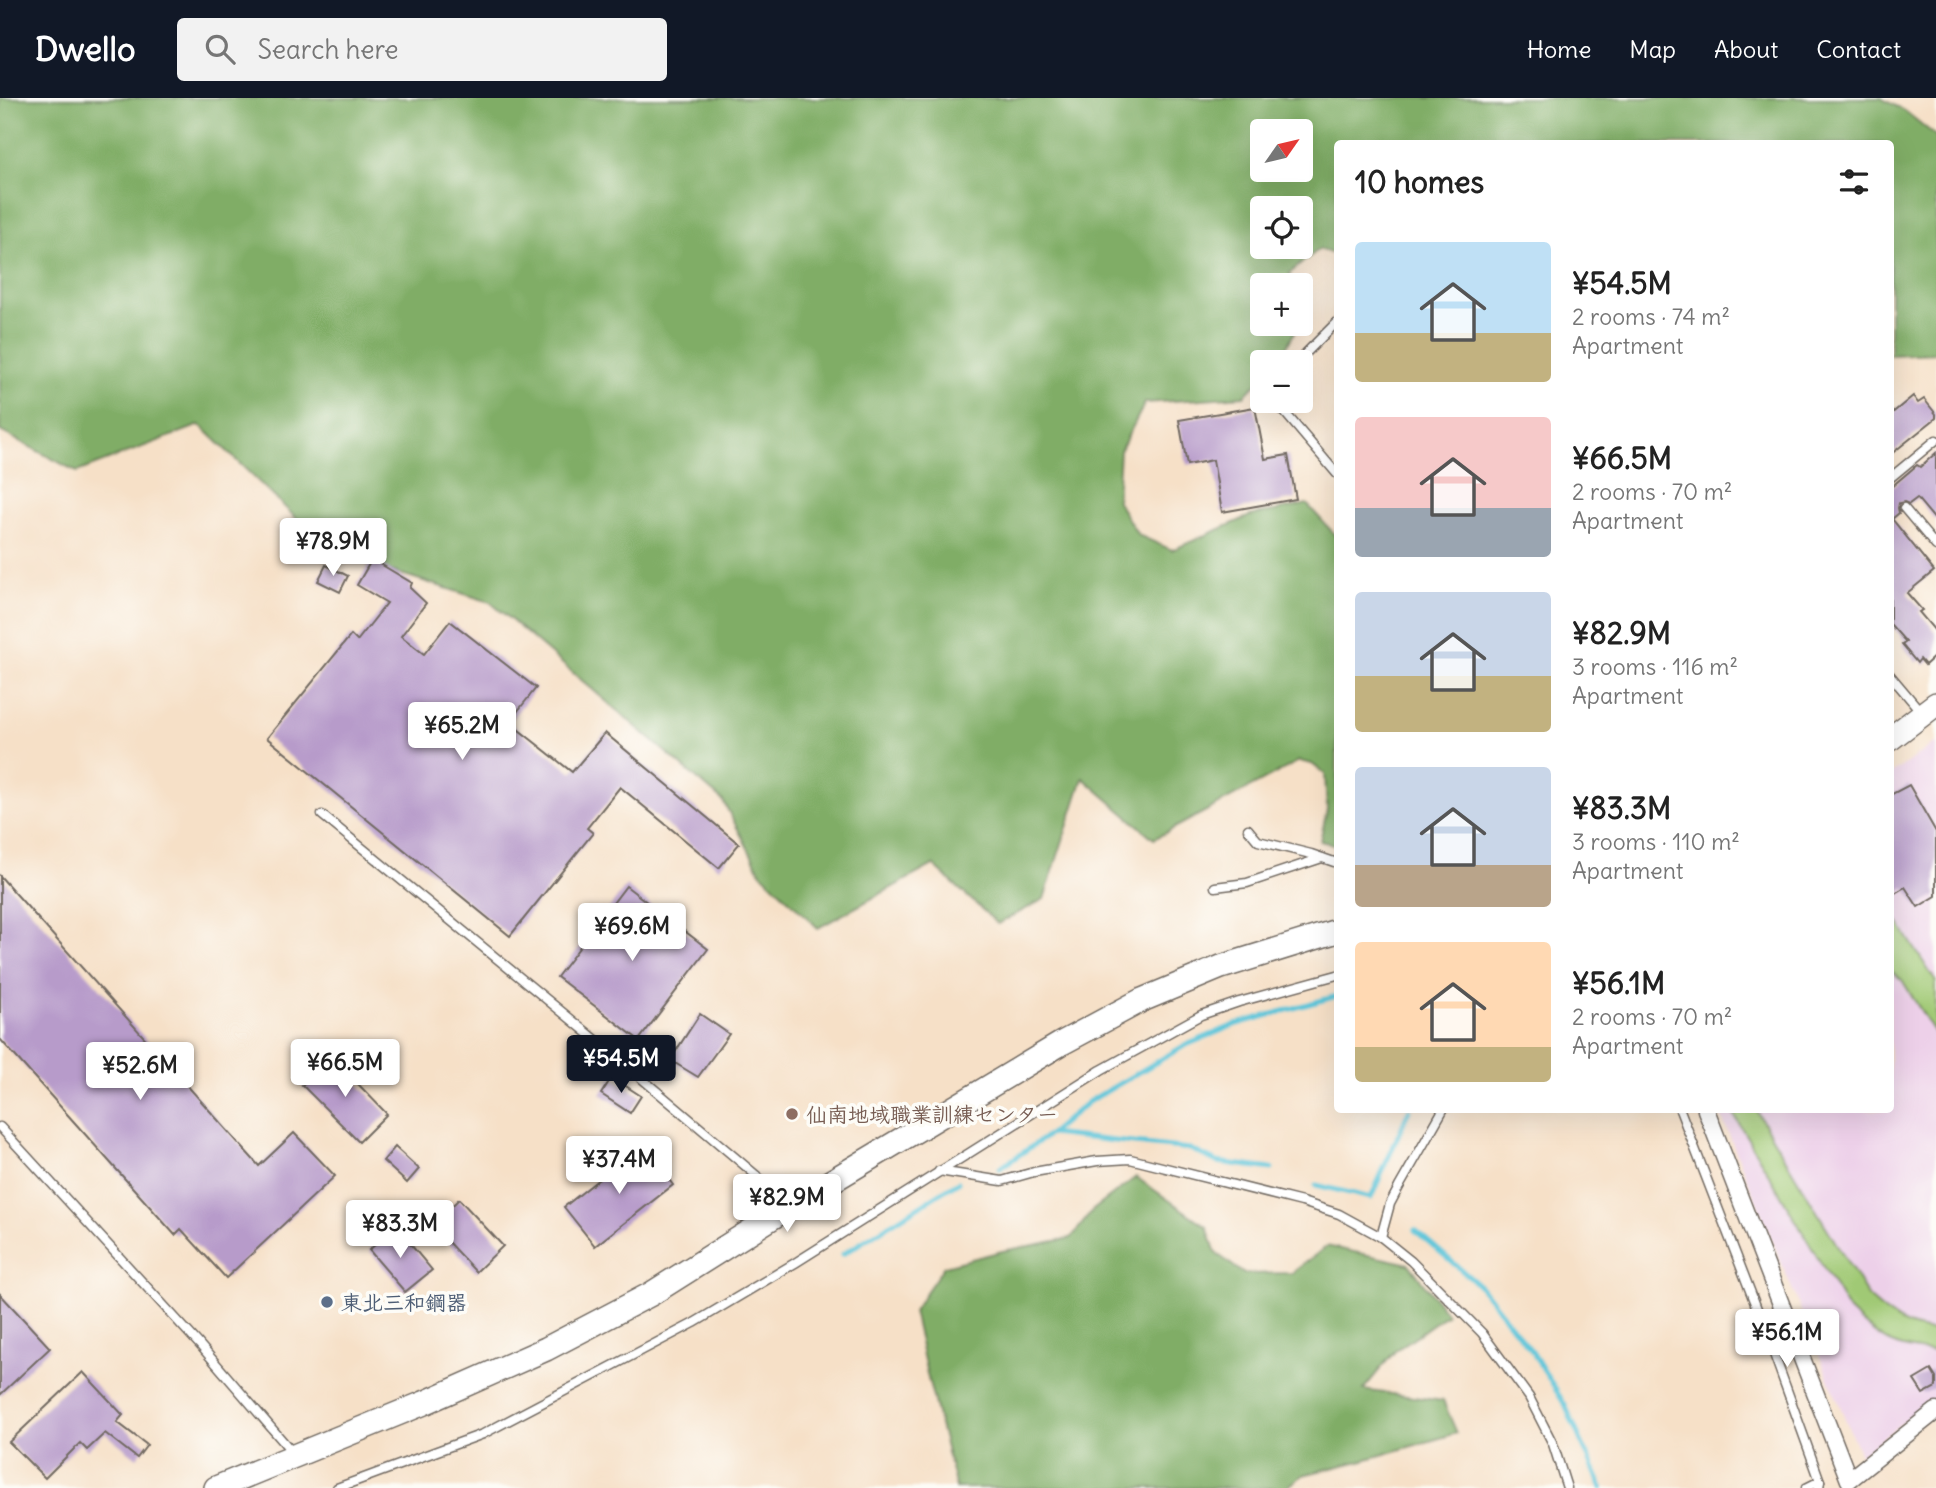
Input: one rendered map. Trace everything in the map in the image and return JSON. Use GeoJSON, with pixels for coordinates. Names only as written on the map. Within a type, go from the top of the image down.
{"type":"FeatureCollection","features":[{"type":"Feature","properties":{"kind":"street"},"geometry":{"type":"LineString","coordinates":[[1894,736],[1929,709]]}},
{"type":"Feature","properties":{"kind":"street"},"geometry":{"type":"LineString","coordinates":[[216,1488],[424,1403],[546,1349],[651,1294],[792,1205],[1062,1043],[1142,1000],[1222,967],[1334,932]]}},
{"type":"Feature","properties":{"kind":"street"},"geometry":{"type":"LineString","coordinates":[[1707,1113],[1849,1480],[1936,1411]]}},
{"type":"Feature","properties":{"kind":"lane"},"geometry":{"type":"LineString","coordinates":[[1309,350],[1334,325]]}},
{"type":"Feature","properties":{"kind":"lane"},"geometry":{"type":"LineString","coordinates":[[1285,413],[1334,470]]}},
{"type":"Feature","properties":{"kind":"lane"},"geometry":{"type":"LineString","coordinates":[[1894,475],[1936,440]]}},
{"type":"Feature","properties":{"kind":"lane"},"geometry":{"type":"LineString","coordinates":[[1904,508],[1936,546]]}},
{"type":"Feature","properties":{"kind":"lane"},"geometry":{"type":"LineString","coordinates":[[1894,678],[1929,709]]}},
{"type":"Feature","properties":{"kind":"lane"},"geometry":{"type":"LineString","coordinates":[[322,815],[792,1205]]}},
{"type":"Feature","properties":{"kind":"lane"},"geometry":{"type":"LineString","coordinates":[[1248,829],[1258,841],[1334,862]]}},
{"type":"Feature","properties":{"kind":"lane"},"geometry":{"type":"LineString","coordinates":[[1215,887],[1247,883],[1322,858]]}},
{"type":"Feature","properties":{"kind":"lane"},"geometry":{"type":"LineString","coordinates":[[337,1488],[484,1434],[694,1323],[795,1263],[1101,1070],[1200,1015],[1334,976]]}},
{"type":"Feature","properties":{"kind":"lane"},"geometry":{"type":"LineString","coordinates":[[1381,1237],[1399,1187],[1441,1113]]}},
{"type":"Feature","properties":{"kind":"lane"},"geometry":{"type":"LineString","coordinates":[[1681,1113],[1766,1332],[1820,1485],[1806,1488]]}},
{"type":"Feature","properties":{"kind":"lane"},"geometry":{"type":"LineString","coordinates":[[0,1127],[199,1344],[295,1455]]}},
{"type":"Feature","properties":{"kind":"lane"},"geometry":{"type":"LineString","coordinates":[[939,1171],[1002,1181],[1034,1172],[1097,1161],[1130,1159],[1302,1202],[1339,1214],[1381,1237],[1430,1278],[1482,1333],[1529,1397],[1553,1444],[1567,1488]]}},
{"type":"Feature","properties":{"kind":"shaded area"},"geometry":{"type":"Polygon","coordinates":[[[1936,742],[1936,1397],[1860,1455],[1720,1113],[1894,1113],[1894,772],[1936,742]]]}},
{"type":"Feature","properties":{"kind":"green space"},"geometry":{"type":"Polygon","coordinates":[[[0,98],[1881,98],[1905,111],[1936,136],[1936,353],[1894,355],[1894,140],[1334,140],[1334,254],[1319,249],[1313,254],[1313,196],[1250,196],[1250,259],[1307,259],[1290,273],[1250,273],[1250,336],[1292,336],[1285,350],[1250,350],[1250,390],[1244,396],[1145,403],[1120,451],[1117,501],[1138,535],[1172,550],[1250,516],[1307,504],[1334,534],[1334,844],[1320,841],[1327,810],[1325,774],[1312,764],[1299,761],[1154,839],[1083,778],[1044,899],[998,924],[933,865],[818,928],[761,873],[723,801],[490,602],[331,552],[200,425],[77,472],[0,431],[0,98]]]}},
{"type":"Feature","properties":{"kind":"green space"},"geometry":{"type":"Polygon","coordinates":[[[1896,919],[1936,982],[1936,1035],[1902,980],[1894,973],[1896,919]]]}},
{"type":"Feature","properties":{"kind":"green space"},"geometry":{"type":"Polygon","coordinates":[[[1733,1113],[1758,1113],[1869,1298],[1899,1321],[1916,1328],[1936,1331],[1936,1352],[1908,1348],[1888,1341],[1849,1311],[1733,1113]]]}},
{"type":"Feature","properties":{"kind":"green space"},"geometry":{"type":"Polygon","coordinates":[[[1136,1177],[1207,1227],[1216,1253],[1244,1274],[1292,1273],[1327,1246],[1409,1264],[1447,1314],[1395,1351],[1363,1390],[1443,1401],[1457,1433],[1303,1475],[1286,1488],[956,1488],[913,1311],[944,1266],[1002,1251],[1071,1238],[1093,1210],[1136,1177]]]}},
{"type":"Feature","properties":{"kind":"building"},"geometry":{"type":"Polygon","coordinates":[[[1913,396],[1918,403],[1924,399],[1936,414],[1936,418],[1894,452],[1894,412],[1913,396]]]}},
{"type":"Feature","properties":{"kind":"building"},"geometry":{"type":"Polygon","coordinates":[[[1250,408],[1250,413],[1256,413],[1265,459],[1288,455],[1296,499],[1222,512],[1213,460],[1187,465],[1179,420],[1250,408]]]}},
{"type":"Feature","properties":{"kind":"building"},"geometry":{"type":"Polygon","coordinates":[[[1936,453],[1936,521],[1917,498],[1909,504],[1899,503],[1899,513],[1894,517],[1894,485],[1917,465],[1920,467],[1936,453]]]}},
{"type":"Feature","properties":{"kind":"building"},"geometry":{"type":"Polygon","coordinates":[[[1894,521],[1934,571],[1907,593],[1936,632],[1936,655],[1925,665],[1920,659],[1917,663],[1902,645],[1906,642],[1894,628],[1894,521]]]}},
{"type":"Feature","properties":{"kind":"building"},"geometry":{"type":"Polygon","coordinates":[[[372,559],[412,583],[410,588],[426,603],[401,636],[424,654],[450,621],[536,688],[509,722],[572,772],[605,733],[739,844],[719,868],[620,787],[587,828],[593,833],[510,936],[267,738],[351,635],[357,641],[387,603],[357,585],[372,559]]]}},
{"type":"Feature","properties":{"kind":"building"},"geometry":{"type":"Polygon","coordinates":[[[326,565],[348,576],[340,592],[318,581],[326,565]]]}},
{"type":"Feature","properties":{"kind":"building"},"geometry":{"type":"Polygon","coordinates":[[[1909,785],[1936,832],[1936,896],[1918,907],[1905,887],[1894,894],[1894,793],[1909,785]]]}},
{"type":"Feature","properties":{"kind":"building"},"geometry":{"type":"Polygon","coordinates":[[[0,876],[259,1166],[294,1133],[335,1176],[226,1278],[181,1229],[175,1235],[0,1039],[0,876]]]}},
{"type":"Feature","properties":{"kind":"building"},"geometry":{"type":"Polygon","coordinates":[[[626,886],[708,949],[639,1040],[557,977],[626,886]]]}},
{"type":"Feature","properties":{"kind":"building"},"geometry":{"type":"Polygon","coordinates":[[[700,1014],[729,1034],[698,1077],[670,1060],[700,1014]]]}},
{"type":"Feature","properties":{"kind":"building"},"geometry":{"type":"Polygon","coordinates":[[[332,1057],[387,1114],[359,1142],[302,1085],[332,1057]]]}},
{"type":"Feature","properties":{"kind":"building"},"geometry":{"type":"Polygon","coordinates":[[[612,1077],[641,1096],[630,1113],[601,1094],[612,1077]]]}},
{"type":"Feature","properties":{"kind":"building"},"geometry":{"type":"Polygon","coordinates":[[[642,1145],[673,1185],[595,1246],[564,1207],[642,1145]]]}},
{"type":"Feature","properties":{"kind":"building"},"geometry":{"type":"Polygon","coordinates":[[[395,1147],[419,1169],[407,1183],[383,1161],[395,1147]]]}},
{"type":"Feature","properties":{"kind":"building"},"geometry":{"type":"Polygon","coordinates":[[[459,1199],[503,1246],[476,1272],[432,1225],[459,1199]]]}},
{"type":"Feature","properties":{"kind":"building"},"geometry":{"type":"Polygon","coordinates":[[[396,1227],[432,1270],[405,1292],[369,1250],[396,1227]]]}},
{"type":"Feature","properties":{"kind":"building"},"geometry":{"type":"Polygon","coordinates":[[[0,1294],[50,1348],[0,1395],[0,1294]]]}},
{"type":"Feature","properties":{"kind":"building"},"geometry":{"type":"Polygon","coordinates":[[[1931,1370],[1936,1378],[1936,1387],[1923,1394],[1914,1380],[1931,1370]]]}},
{"type":"Feature","properties":{"kind":"building"},"geometry":{"type":"Polygon","coordinates":[[[83,1372],[123,1415],[117,1422],[147,1445],[137,1458],[105,1433],[87,1450],[80,1443],[45,1478],[9,1442],[83,1372]]]}},
{"type":"Feature","properties":{"kind":"waterway"},"geometry":{"type":"LineString","coordinates":[[1000,1168],[1050,1134],[1088,1102],[1184,1046],[1237,1024],[1334,997]]}},
{"type":"Feature","properties":{"kind":"waterway"},"geometry":{"type":"LineString","coordinates":[[1316,1185],[1371,1198],[1408,1113]]}},
{"type":"Feature","properties":{"kind":"waterway"},"geometry":{"type":"LineString","coordinates":[[1050,1134],[1190,1149],[1217,1162],[1272,1169]]}},
{"type":"Feature","properties":{"kind":"waterway"},"geometry":{"type":"LineString","coordinates":[[843,1254],[958,1182]]}},
{"type":"Feature","properties":{"kind":"waterway"},"geometry":{"type":"LineString","coordinates":[[1415,1230],[1481,1287],[1533,1353],[1565,1405],[1602,1488]]}},
{"type":"Feature","properties":{"kind":"place","name":"仙南地域職業訓練センター"},"geometry":{"type":"Point","coordinates":[792,1114]}},
{"type":"Feature","properties":{"kind":"place","name":"東北三和鋼器"},"geometry":{"type":"Point","coordinates":[327,1302]}}]}
